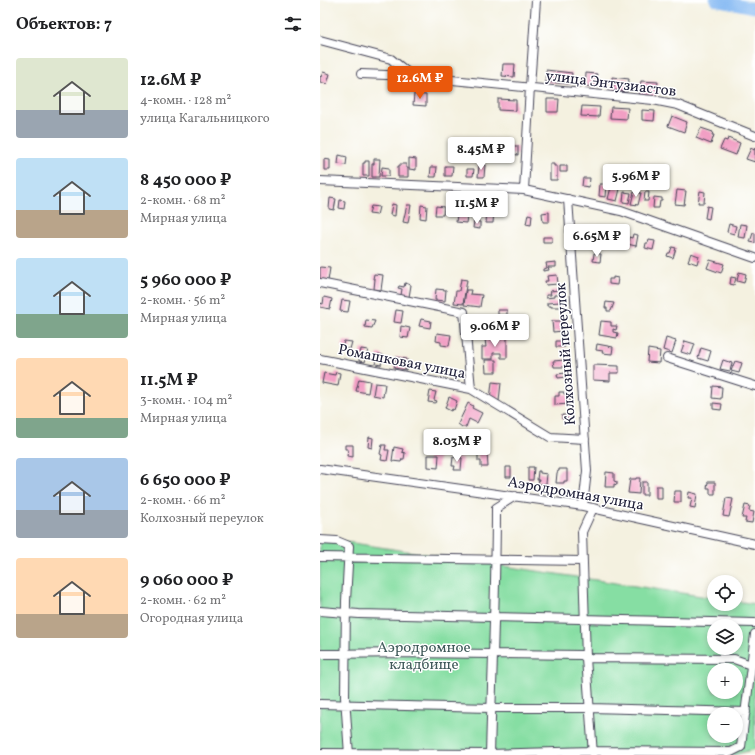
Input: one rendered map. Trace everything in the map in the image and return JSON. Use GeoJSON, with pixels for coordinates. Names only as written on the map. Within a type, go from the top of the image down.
{"type":"FeatureCollection","features":[{"type":"Feature","properties":{"kind":"street"},"geometry":{"type":"LineString","coordinates":[[524,190],[536,0]]}},
{"type":"Feature","properties":{"kind":"street"},"geometry":{"type":"LineString","coordinates":[[320,40],[391,59],[412,76]]}},
{"type":"Feature","properties":{"kind":"street","name":"улица Энтузиастов"},"geometry":{"type":"LineString","coordinates":[[362,74],[412,76],[653,100],[678,105],[755,136]]}},
{"type":"Feature","properties":{"kind":"street"},"geometry":{"type":"LineString","coordinates":[[320,181],[524,190],[621,211],[755,258]]}},
{"type":"Feature","properties":{"kind":"street","name":"Колхозный переулок"},"geometry":{"type":"LineString","coordinates":[[568,199],[587,471],[583,506]]}},
{"type":"Feature","properties":{"kind":"street"},"geometry":{"type":"LineString","coordinates":[[320,283],[464,312],[471,389]]}},
{"type":"Feature","properties":{"kind":"street"},"geometry":{"type":"LineString","coordinates":[[666,358],[755,386]]}},
{"type":"Feature","properties":{"kind":"street","name":"Ромашковая улица"},"geometry":{"type":"LineString","coordinates":[[320,359],[471,389],[550,437],[585,439]]}},
{"type":"Feature","properties":{"kind":"street","name":"Аэродромная улица"},"geometry":{"type":"LineString","coordinates":[[320,469],[583,506],[755,544]]}},
{"type":"Feature","properties":{"kind":"street"},"geometry":{"type":"LineString","coordinates":[[490,755],[496,560],[496,508],[515,496]]}},
{"type":"Feature","properties":{"kind":"street"},"geometry":{"type":"LineString","coordinates":[[592,753],[586,658],[582,532],[593,508]]}},
{"type":"Feature","properties":{"kind":"street"},"geometry":{"type":"LineString","coordinates":[[320,540],[337,541],[349,546],[346,613],[346,704],[349,754]]}},
{"type":"Feature","properties":{"kind":"street"},"geometry":{"type":"LineString","coordinates":[[320,557],[583,561]]}},
{"type":"Feature","properties":{"kind":"street"},"geometry":{"type":"LineString","coordinates":[[320,611],[358,614],[755,623]]}},
{"type":"Feature","properties":{"kind":"street"},"geometry":{"type":"LineString","coordinates":[[320,753],[490,755],[731,752],[741,747],[755,634]]}},
{"type":"Feature","properties":{"kind":"street"},"geometry":{"type":"LineString","coordinates":[[320,654],[582,655],[586,658],[734,659],[751,665]]}},
{"type":"Feature","properties":{"kind":"street"},"geometry":{"type":"LineString","coordinates":[[320,704],[746,712]]}},
{"type":"Feature","properties":{"kind":"green space","name":"Аэродромное кладбище"},"geometry":{"type":"Polygon","coordinates":[[[320,538],[707,597],[707,611],[743,611],[743,602],[755,604],[755,749],[734,755],[320,755],[320,538]]]}},
{"type":"Feature","properties":{"kind":"building"},"geometry":{"type":"Polygon","coordinates":[[[503,64],[515,64],[514,77],[502,76],[503,64]]]}},
{"type":"Feature","properties":{"kind":"building"},"geometry":{"type":"Polygon","coordinates":[[[546,70],[572,73],[570,84],[545,82],[546,70]]]}},
{"type":"Feature","properties":{"kind":"building"},"geometry":{"type":"Polygon","coordinates":[[[323,72],[330,74],[327,84],[320,82],[320,76],[321,77],[323,72]]]}},
{"type":"Feature","properties":{"kind":"building"},"geometry":{"type":"Polygon","coordinates":[[[586,73],[597,74],[596,87],[585,86],[586,73]]]}},
{"type":"Feature","properties":{"kind":"building"},"geometry":{"type":"Polygon","coordinates":[[[612,77],[629,79],[627,92],[613,90],[614,85],[612,84],[612,77]]]}},
{"type":"Feature","properties":{"kind":"building"},"geometry":{"type":"Polygon","coordinates":[[[641,81],[658,82],[656,96],[639,94],[641,81]]]}},
{"type":"Feature","properties":{"kind":"building"},"geometry":{"type":"Polygon","coordinates":[[[414,94],[426,95],[426,106],[413,105],[414,94]]]}},
{"type":"Feature","properties":{"kind":"building"},"geometry":{"type":"Polygon","coordinates":[[[498,99],[516,100],[516,111],[498,110],[498,99]]]}},
{"type":"Feature","properties":{"kind":"building"},"geometry":{"type":"Polygon","coordinates":[[[547,99],[559,99],[558,112],[547,112],[547,99]]]}},
{"type":"Feature","properties":{"kind":"building"},"geometry":{"type":"Polygon","coordinates":[[[582,106],[600,107],[599,117],[581,116],[582,106]]]}},
{"type":"Feature","properties":{"kind":"building"},"geometry":{"type":"Polygon","coordinates":[[[611,107],[628,108],[627,119],[610,118],[611,107]]]}},
{"type":"Feature","properties":{"kind":"building"},"geometry":{"type":"Polygon","coordinates":[[[642,110],[655,111],[654,121],[642,120],[642,110]]]}},
{"type":"Feature","properties":{"kind":"building"},"geometry":{"type":"Polygon","coordinates":[[[672,116],[687,122],[684,132],[668,126],[672,116]]]}},
{"type":"Feature","properties":{"kind":"building"},"geometry":{"type":"Polygon","coordinates":[[[701,128],[713,132],[712,135],[714,135],[711,144],[696,138],[701,128]]]}},
{"type":"Feature","properties":{"kind":"building"},"geometry":{"type":"Polygon","coordinates":[[[728,138],[740,143],[736,155],[720,149],[724,140],[727,141],[728,138]]]}},
{"type":"Feature","properties":{"kind":"building"},"geometry":{"type":"Polygon","coordinates":[[[509,146],[518,146],[518,155],[509,154],[509,146]]]}},
{"type":"Feature","properties":{"kind":"building"},"geometry":{"type":"Polygon","coordinates":[[[751,148],[754,150],[755,148],[755,162],[746,159],[751,148]]]}},
{"type":"Feature","properties":{"kind":"building"},"geometry":{"type":"Polygon","coordinates":[[[339,155],[347,157],[346,165],[338,164],[339,155]]]}},
{"type":"Feature","properties":{"kind":"building"},"geometry":{"type":"Polygon","coordinates":[[[409,158],[416,159],[416,170],[409,169],[409,158]]]}},
{"type":"Feature","properties":{"kind":"building"},"geometry":{"type":"Polygon","coordinates":[[[324,159],[330,160],[330,170],[324,170],[324,159]]]}},
{"type":"Feature","properties":{"kind":"building"},"geometry":{"type":"Polygon","coordinates":[[[374,159],[380,159],[379,177],[372,177],[372,164],[374,164],[374,159]]]}},
{"type":"Feature","properties":{"kind":"building"},"geometry":{"type":"Polygon","coordinates":[[[365,161],[369,161],[369,176],[363,176],[363,163],[365,163],[365,161]]]}},
{"type":"Feature","properties":{"kind":"building"},"geometry":{"type":"Polygon","coordinates":[[[400,164],[406,164],[406,168],[408,168],[408,177],[398,177],[398,166],[400,166],[400,164]]]}},
{"type":"Feature","properties":{"kind":"building"},"geometry":{"type":"Polygon","coordinates":[[[479,164],[485,165],[484,177],[478,177],[479,164]]]}},
{"type":"Feature","properties":{"kind":"building"},"geometry":{"type":"Polygon","coordinates":[[[550,164],[557,166],[557,180],[550,180],[550,164]]]}},
{"type":"Feature","properties":{"kind":"building"},"geometry":{"type":"Polygon","coordinates":[[[445,166],[453,166],[452,176],[445,176],[445,166]]]}},
{"type":"Feature","properties":{"kind":"building"},"geometry":{"type":"Polygon","coordinates":[[[560,166],[567,166],[567,172],[560,172],[560,166]]]}},
{"type":"Feature","properties":{"kind":"building"},"geometry":{"type":"Polygon","coordinates":[[[382,167],[389,168],[389,176],[381,176],[382,167]]]}},
{"type":"Feature","properties":{"kind":"building"},"geometry":{"type":"Polygon","coordinates":[[[431,167],[437,167],[436,177],[430,177],[431,167]]]}},
{"type":"Feature","properties":{"kind":"building"},"geometry":{"type":"Polygon","coordinates":[[[467,169],[474,169],[473,176],[467,176],[467,169]]]}},
{"type":"Feature","properties":{"kind":"building"},"geometry":{"type":"Polygon","coordinates":[[[583,178],[590,178],[589,187],[582,186],[583,178]]]}},
{"type":"Feature","properties":{"kind":"building"},"geometry":{"type":"Polygon","coordinates":[[[600,184],[606,184],[605,197],[599,196],[600,184]]]}},
{"type":"Feature","properties":{"kind":"building"},"geometry":{"type":"Polygon","coordinates":[[[611,187],[620,189],[617,201],[608,199],[611,187]]]}},
{"type":"Feature","properties":{"kind":"building"},"geometry":{"type":"Polygon","coordinates":[[[677,190],[686,191],[684,205],[675,204],[677,190]]]}},
{"type":"Feature","properties":{"kind":"building"},"geometry":{"type":"Polygon","coordinates":[[[700,191],[705,192],[704,203],[698,203],[700,191]]]}},
{"type":"Feature","properties":{"kind":"building"},"geometry":{"type":"Polygon","coordinates":[[[624,192],[631,193],[629,203],[623,202],[624,192]]]}},
{"type":"Feature","properties":{"kind":"building"},"geometry":{"type":"Polygon","coordinates":[[[634,192],[641,193],[638,205],[631,204],[634,192]]]}},
{"type":"Feature","properties":{"kind":"building"},"geometry":{"type":"Polygon","coordinates":[[[645,192],[649,192],[648,201],[644,201],[645,192]]]}},
{"type":"Feature","properties":{"kind":"building"},"geometry":{"type":"Polygon","coordinates":[[[654,197],[662,198],[659,208],[653,208],[654,197]]]}},
{"type":"Feature","properties":{"kind":"building"},"geometry":{"type":"Polygon","coordinates":[[[330,198],[336,199],[334,210],[329,209],[330,198]]]}},
{"type":"Feature","properties":{"kind":"building"},"geometry":{"type":"Polygon","coordinates":[[[340,200],[345,201],[344,209],[339,208],[340,200]]]}},
{"type":"Feature","properties":{"kind":"building"},"geometry":{"type":"Polygon","coordinates":[[[392,204],[396,205],[395,216],[390,215],[392,204]]]}},
{"type":"Feature","properties":{"kind":"building"},"geometry":{"type":"Polygon","coordinates":[[[407,205],[411,205],[408,223],[403,222],[407,205]]]}},
{"type":"Feature","properties":{"kind":"building"},"geometry":{"type":"Polygon","coordinates":[[[421,205],[427,206],[426,219],[420,218],[421,205]]]}},
{"type":"Feature","properties":{"kind":"building"},"geometry":{"type":"Polygon","coordinates":[[[371,206],[379,207],[377,215],[369,214],[371,206]]]}},
{"type":"Feature","properties":{"kind":"building"},"geometry":{"type":"Polygon","coordinates":[[[436,206],[444,207],[443,215],[435,215],[436,206]]]}},
{"type":"Feature","properties":{"kind":"building"},"geometry":{"type":"Polygon","coordinates":[[[453,206],[457,207],[456,215],[448,214],[448,208],[453,208],[453,206]]]}},
{"type":"Feature","properties":{"kind":"building"},"geometry":{"type":"Polygon","coordinates":[[[707,206],[711,207],[709,219],[705,218],[707,206]]]}},
{"type":"Feature","properties":{"kind":"building"},"geometry":{"type":"Polygon","coordinates":[[[458,208],[468,209],[466,223],[456,222],[458,208]]]}},
{"type":"Feature","properties":{"kind":"building"},"geometry":{"type":"Polygon","coordinates":[[[487,210],[494,210],[493,223],[486,223],[487,210]]]}},
{"type":"Feature","properties":{"kind":"building"},"geometry":{"type":"Polygon","coordinates":[[[549,212],[549,222],[543,222],[542,213],[549,212]]]}},
{"type":"Feature","properties":{"kind":"building"},"geometry":{"type":"Polygon","coordinates":[[[528,214],[532,215],[531,225],[526,224],[528,214]]]}},
{"type":"Feature","properties":{"kind":"building"},"geometry":{"type":"Polygon","coordinates":[[[474,221],[480,222],[480,229],[473,228],[474,221]]]}},
{"type":"Feature","properties":{"kind":"building"},"geometry":{"type":"Polygon","coordinates":[[[729,224],[736,226],[734,234],[727,232],[729,224]]]}},
{"type":"Feature","properties":{"kind":"building"},"geometry":{"type":"Polygon","coordinates":[[[740,224],[747,225],[745,238],[738,237],[740,224]]]}},
{"type":"Feature","properties":{"kind":"building"},"geometry":{"type":"Polygon","coordinates":[[[753,233],[755,233],[755,243],[750,242],[753,233]]]}},
{"type":"Feature","properties":{"kind":"building"},"geometry":{"type":"Polygon","coordinates":[[[633,234],[638,235],[636,246],[627,244],[629,237],[632,238],[633,234]]]}},
{"type":"Feature","properties":{"kind":"building"},"geometry":{"type":"Polygon","coordinates":[[[543,237],[552,237],[552,242],[543,242],[543,237]]]}},
{"type":"Feature","properties":{"kind":"building"},"geometry":{"type":"Polygon","coordinates":[[[649,240],[655,241],[653,250],[645,248],[646,243],[648,243],[649,240]]]}},
{"type":"Feature","properties":{"kind":"building"},"geometry":{"type":"Polygon","coordinates":[[[672,247],[676,248],[673,258],[667,256],[672,247]]]}},
{"type":"Feature","properties":{"kind":"building"},"geometry":{"type":"Polygon","coordinates":[[[594,253],[601,254],[600,262],[593,261],[594,253]]]}},
{"type":"Feature","properties":{"kind":"building"},"geometry":{"type":"Polygon","coordinates":[[[691,253],[699,256],[697,264],[688,261],[691,253]]]}},
{"type":"Feature","properties":{"kind":"building"},"geometry":{"type":"Polygon","coordinates":[[[710,260],[724,264],[721,273],[707,268],[710,260]]]}},
{"type":"Feature","properties":{"kind":"building"},"geometry":{"type":"Polygon","coordinates":[[[556,262],[556,267],[548,267],[549,270],[543,271],[543,269],[547,268],[546,263],[556,262]]]}},
{"type":"Feature","properties":{"kind":"building"},"geometry":{"type":"Polygon","coordinates":[[[320,267],[330,268],[328,281],[320,280],[320,267]]]}},
{"type":"Feature","properties":{"kind":"building"},"geometry":{"type":"Polygon","coordinates":[[[739,272],[746,274],[744,283],[737,281],[739,272]]]}},
{"type":"Feature","properties":{"kind":"building"},"geometry":{"type":"Polygon","coordinates":[[[374,274],[383,275],[381,290],[374,289],[374,274]]]}},
{"type":"Feature","properties":{"kind":"building"},"geometry":{"type":"Polygon","coordinates":[[[557,275],[558,284],[546,285],[545,281],[548,281],[547,276],[557,275]]]}},
{"type":"Feature","properties":{"kind":"building"},"geometry":{"type":"Polygon","coordinates":[[[613,277],[618,278],[617,285],[609,284],[609,279],[613,279],[613,277]]]}},
{"type":"Feature","properties":{"kind":"building"},"geometry":{"type":"Polygon","coordinates":[[[731,277],[736,278],[734,285],[730,284],[731,277]]]}},
{"type":"Feature","properties":{"kind":"building"},"geometry":{"type":"Polygon","coordinates":[[[461,279],[467,280],[463,304],[454,303],[456,291],[459,291],[461,279]]]}},
{"type":"Feature","properties":{"kind":"building"},"geometry":{"type":"Polygon","coordinates":[[[405,283],[411,285],[409,297],[401,295],[402,289],[398,288],[399,286],[404,287],[405,283]]]}},
{"type":"Feature","properties":{"kind":"building"},"geometry":{"type":"Polygon","coordinates":[[[436,289],[446,290],[445,301],[435,300],[436,289]]]}},
{"type":"Feature","properties":{"kind":"building"},"geometry":{"type":"Polygon","coordinates":[[[466,290],[471,290],[470,294],[482,295],[480,307],[464,305],[466,290]]]}},
{"type":"Feature","properties":{"kind":"building"},"geometry":{"type":"Polygon","coordinates":[[[559,290],[559,295],[546,298],[546,295],[551,295],[550,291],[559,290]]]}},
{"type":"Feature","properties":{"kind":"building"},"geometry":{"type":"Polygon","coordinates":[[[324,297],[332,299],[330,309],[320,307],[320,303],[323,304],[324,297]]]}},
{"type":"Feature","properties":{"kind":"building"},"geometry":{"type":"Polygon","coordinates":[[[342,300],[350,301],[348,312],[340,311],[342,300]]]}},
{"type":"Feature","properties":{"kind":"building"},"geometry":{"type":"Polygon","coordinates":[[[560,302],[561,307],[547,306],[547,303],[560,302]]]}},
{"type":"Feature","properties":{"kind":"building"},"geometry":{"type":"Polygon","coordinates":[[[606,302],[614,303],[611,311],[607,311],[607,308],[605,308],[606,302]]]}},
{"type":"Feature","properties":{"kind":"building"},"geometry":{"type":"Polygon","coordinates":[[[396,310],[403,311],[401,323],[394,322],[396,310]]]}},
{"type":"Feature","properties":{"kind":"building"},"geometry":{"type":"Polygon","coordinates":[[[498,310],[507,310],[507,315],[498,315],[498,310]]]}},
{"type":"Feature","properties":{"kind":"building"},"geometry":{"type":"Polygon","coordinates":[[[421,319],[431,321],[430,328],[419,326],[421,319]]]}},
{"type":"Feature","properties":{"kind":"building"},"geometry":{"type":"Polygon","coordinates":[[[366,320],[375,321],[372,328],[365,327],[366,320]]]}},
{"type":"Feature","properties":{"kind":"building"},"geometry":{"type":"Polygon","coordinates":[[[552,321],[563,321],[563,331],[553,332],[552,321]]]}},
{"type":"Feature","properties":{"kind":"building"},"geometry":{"type":"Polygon","coordinates":[[[601,321],[611,322],[611,326],[617,326],[616,330],[613,329],[613,332],[618,333],[617,338],[599,335],[601,321]]]}},
{"type":"Feature","properties":{"kind":"building"},"geometry":{"type":"Polygon","coordinates":[[[401,326],[410,328],[408,338],[400,337],[401,326]]]}},
{"type":"Feature","properties":{"kind":"building"},"geometry":{"type":"Polygon","coordinates":[[[437,333],[451,335],[449,346],[441,345],[441,342],[436,341],[437,333]]]}},
{"type":"Feature","properties":{"kind":"building"},"geometry":{"type":"Polygon","coordinates":[[[501,337],[507,337],[507,358],[501,358],[501,353],[493,353],[493,359],[482,359],[482,347],[486,347],[485,339],[501,339],[501,337]]]}},
{"type":"Feature","properties":{"kind":"building"},"geometry":{"type":"Polygon","coordinates":[[[666,338],[676,341],[672,353],[663,350],[666,338]]]}},
{"type":"Feature","properties":{"kind":"building"},"geometry":{"type":"Polygon","coordinates":[[[344,341],[352,342],[350,349],[342,348],[344,341]]]}},
{"type":"Feature","properties":{"kind":"building"},"geometry":{"type":"Polygon","coordinates":[[[556,341],[565,341],[565,347],[556,347],[556,341]]]}},
{"type":"Feature","properties":{"kind":"building"},"geometry":{"type":"Polygon","coordinates":[[[685,341],[695,344],[691,355],[681,352],[685,341]]]}},
{"type":"Feature","properties":{"kind":"building"},"geometry":{"type":"Polygon","coordinates":[[[597,344],[613,347],[612,354],[602,353],[603,351],[596,350],[597,344]]]}},
{"type":"Feature","properties":{"kind":"building"},"geometry":{"type":"Polygon","coordinates":[[[701,348],[711,351],[708,361],[698,358],[701,348]]]}},
{"type":"Feature","properties":{"kind":"building"},"geometry":{"type":"Polygon","coordinates":[[[361,349],[368,350],[365,362],[359,361],[361,349]]]}},
{"type":"Feature","properties":{"kind":"building"},"geometry":{"type":"Polygon","coordinates":[[[648,349],[660,351],[659,363],[647,362],[648,349]]]}},
{"type":"Feature","properties":{"kind":"building"},"geometry":{"type":"Polygon","coordinates":[[[378,354],[383,355],[381,365],[376,364],[378,354]]]}},
{"type":"Feature","properties":{"kind":"building"},"geometry":{"type":"Polygon","coordinates":[[[396,357],[407,359],[406,370],[394,368],[396,357]]]}},
{"type":"Feature","properties":{"kind":"building"},"geometry":{"type":"Polygon","coordinates":[[[485,360],[496,360],[496,372],[486,372],[485,360]]]}},
{"type":"Feature","properties":{"kind":"building"},"geometry":{"type":"Polygon","coordinates":[[[565,360],[566,367],[554,367],[553,361],[565,360]]]}},
{"type":"Feature","properties":{"kind":"building"},"geometry":{"type":"Polygon","coordinates":[[[723,360],[732,363],[730,371],[720,369],[723,360]]]}},
{"type":"Feature","properties":{"kind":"building"},"geometry":{"type":"Polygon","coordinates":[[[735,361],[742,363],[739,373],[731,371],[735,361]]]}},
{"type":"Feature","properties":{"kind":"building"},"geometry":{"type":"Polygon","coordinates":[[[593,365],[619,366],[619,373],[610,373],[610,381],[593,380],[593,365]]]}},
{"type":"Feature","properties":{"kind":"building"},"geometry":{"type":"Polygon","coordinates":[[[336,372],[340,373],[338,386],[322,383],[324,373],[335,375],[336,372]]]}},
{"type":"Feature","properties":{"kind":"building"},"geometry":{"type":"Polygon","coordinates":[[[566,373],[567,377],[558,378],[557,374],[566,373]]]}},
{"type":"Feature","properties":{"kind":"building"},"geometry":{"type":"Polygon","coordinates":[[[359,379],[370,381],[368,393],[356,391],[359,379]]]}},
{"type":"Feature","properties":{"kind":"building"},"geometry":{"type":"Polygon","coordinates":[[[492,382],[501,383],[499,401],[490,400],[492,382]]]}},
{"type":"Feature","properties":{"kind":"building"},"geometry":{"type":"Polygon","coordinates":[[[375,383],[385,384],[383,397],[373,395],[375,383]]]}},
{"type":"Feature","properties":{"kind":"building"},"geometry":{"type":"Polygon","coordinates":[[[713,386],[722,387],[721,399],[712,398],[713,386]]]}},
{"type":"Feature","properties":{"kind":"building"},"geometry":{"type":"Polygon","coordinates":[[[430,391],[436,392],[434,400],[437,401],[436,403],[428,402],[430,391]]]}},
{"type":"Feature","properties":{"kind":"building"},"geometry":{"type":"Polygon","coordinates":[[[559,392],[569,394],[570,404],[555,405],[555,396],[559,396],[559,392]]]}},
{"type":"Feature","properties":{"kind":"building"},"geometry":{"type":"Polygon","coordinates":[[[449,397],[457,401],[454,410],[452,409],[451,411],[445,408],[449,397]]]}},
{"type":"Feature","properties":{"kind":"building"},"geometry":{"type":"Polygon","coordinates":[[[468,403],[473,406],[472,408],[482,413],[477,423],[469,419],[466,427],[462,427],[458,424],[468,403]]]}},
{"type":"Feature","properties":{"kind":"building"},"geometry":{"type":"Polygon","coordinates":[[[713,403],[722,404],[721,410],[713,409],[713,403]]]}},
{"type":"Feature","properties":{"kind":"building"},"geometry":{"type":"Polygon","coordinates":[[[562,415],[572,415],[572,419],[562,419],[562,415]]]}},
{"type":"Feature","properties":{"kind":"building"},"geometry":{"type":"Polygon","coordinates":[[[369,437],[373,438],[372,448],[368,447],[369,437]]]}},
{"type":"Feature","properties":{"kind":"building"},"geometry":{"type":"Polygon","coordinates":[[[345,445],[353,445],[353,457],[347,456],[348,449],[345,449],[345,445]]]}},
{"type":"Feature","properties":{"kind":"building"},"geometry":{"type":"Polygon","coordinates":[[[382,445],[386,445],[385,450],[389,450],[387,461],[381,460],[382,455],[380,454],[382,445]]]}},
{"type":"Feature","properties":{"kind":"building"},"geometry":{"type":"Polygon","coordinates":[[[394,447],[403,449],[402,452],[405,453],[404,459],[402,459],[401,462],[392,461],[394,447]]]}},
{"type":"Feature","properties":{"kind":"building"},"geometry":{"type":"Polygon","coordinates":[[[478,452],[487,452],[488,467],[481,467],[481,461],[478,461],[478,452]]]}},
{"type":"Feature","properties":{"kind":"building"},"geometry":{"type":"Polygon","coordinates":[[[428,455],[439,455],[438,468],[428,467],[428,455]]]}},
{"type":"Feature","properties":{"kind":"building"},"geometry":{"type":"Polygon","coordinates":[[[453,457],[462,458],[461,470],[454,470],[455,466],[452,466],[453,457]]]}},
{"type":"Feature","properties":{"kind":"building"},"geometry":{"type":"Polygon","coordinates":[[[506,467],[511,467],[511,477],[506,477],[506,467]]]}},
{"type":"Feature","properties":{"kind":"building"},"geometry":{"type":"Polygon","coordinates":[[[528,467],[534,467],[533,480],[528,480],[528,467]]]}},
{"type":"Feature","properties":{"kind":"building"},"geometry":{"type":"Polygon","coordinates":[[[559,469],[567,469],[567,481],[564,481],[564,483],[556,483],[559,469]]]}},
{"type":"Feature","properties":{"kind":"building"},"geometry":{"type":"Polygon","coordinates":[[[538,471],[540,471],[540,473],[547,474],[546,484],[538,484],[538,471]]]}},
{"type":"Feature","properties":{"kind":"building"},"geometry":{"type":"Polygon","coordinates":[[[606,472],[614,473],[614,481],[617,482],[617,485],[614,484],[614,487],[605,487],[606,472]]]}},
{"type":"Feature","properties":{"kind":"building"},"geometry":{"type":"Polygon","coordinates":[[[640,478],[639,494],[628,493],[630,479],[640,478]]]}},
{"type":"Feature","properties":{"kind":"building"},"geometry":{"type":"Polygon","coordinates":[[[642,482],[647,482],[647,495],[642,495],[642,482]]]}},
{"type":"Feature","properties":{"kind":"building"},"geometry":{"type":"Polygon","coordinates":[[[708,482],[715,482],[715,494],[710,494],[710,488],[707,488],[708,482]]]}},
{"type":"Feature","properties":{"kind":"building"},"geometry":{"type":"Polygon","coordinates":[[[656,486],[662,486],[662,499],[656,499],[656,486]]]}},
{"type":"Feature","properties":{"kind":"building"},"geometry":{"type":"Polygon","coordinates":[[[675,491],[681,491],[681,502],[674,502],[675,491]]]}},
{"type":"Feature","properties":{"kind":"building"},"geometry":{"type":"Polygon","coordinates":[[[689,492],[697,494],[695,508],[690,507],[692,498],[688,498],[689,492]]]}},
{"type":"Feature","properties":{"kind":"building"},"geometry":{"type":"Polygon","coordinates":[[[726,498],[733,499],[729,517],[723,516],[726,498]]]}},
{"type":"Feature","properties":{"kind":"building"},"geometry":{"type":"Polygon","coordinates":[[[745,505],[750,506],[749,511],[754,512],[752,523],[745,522],[746,518],[742,518],[745,505]]]}},
{"type":"Feature","properties":{"kind":"waterway"},"geometry":{"type":"LineString","coordinates":[[715,0],[755,8]]}}]}
